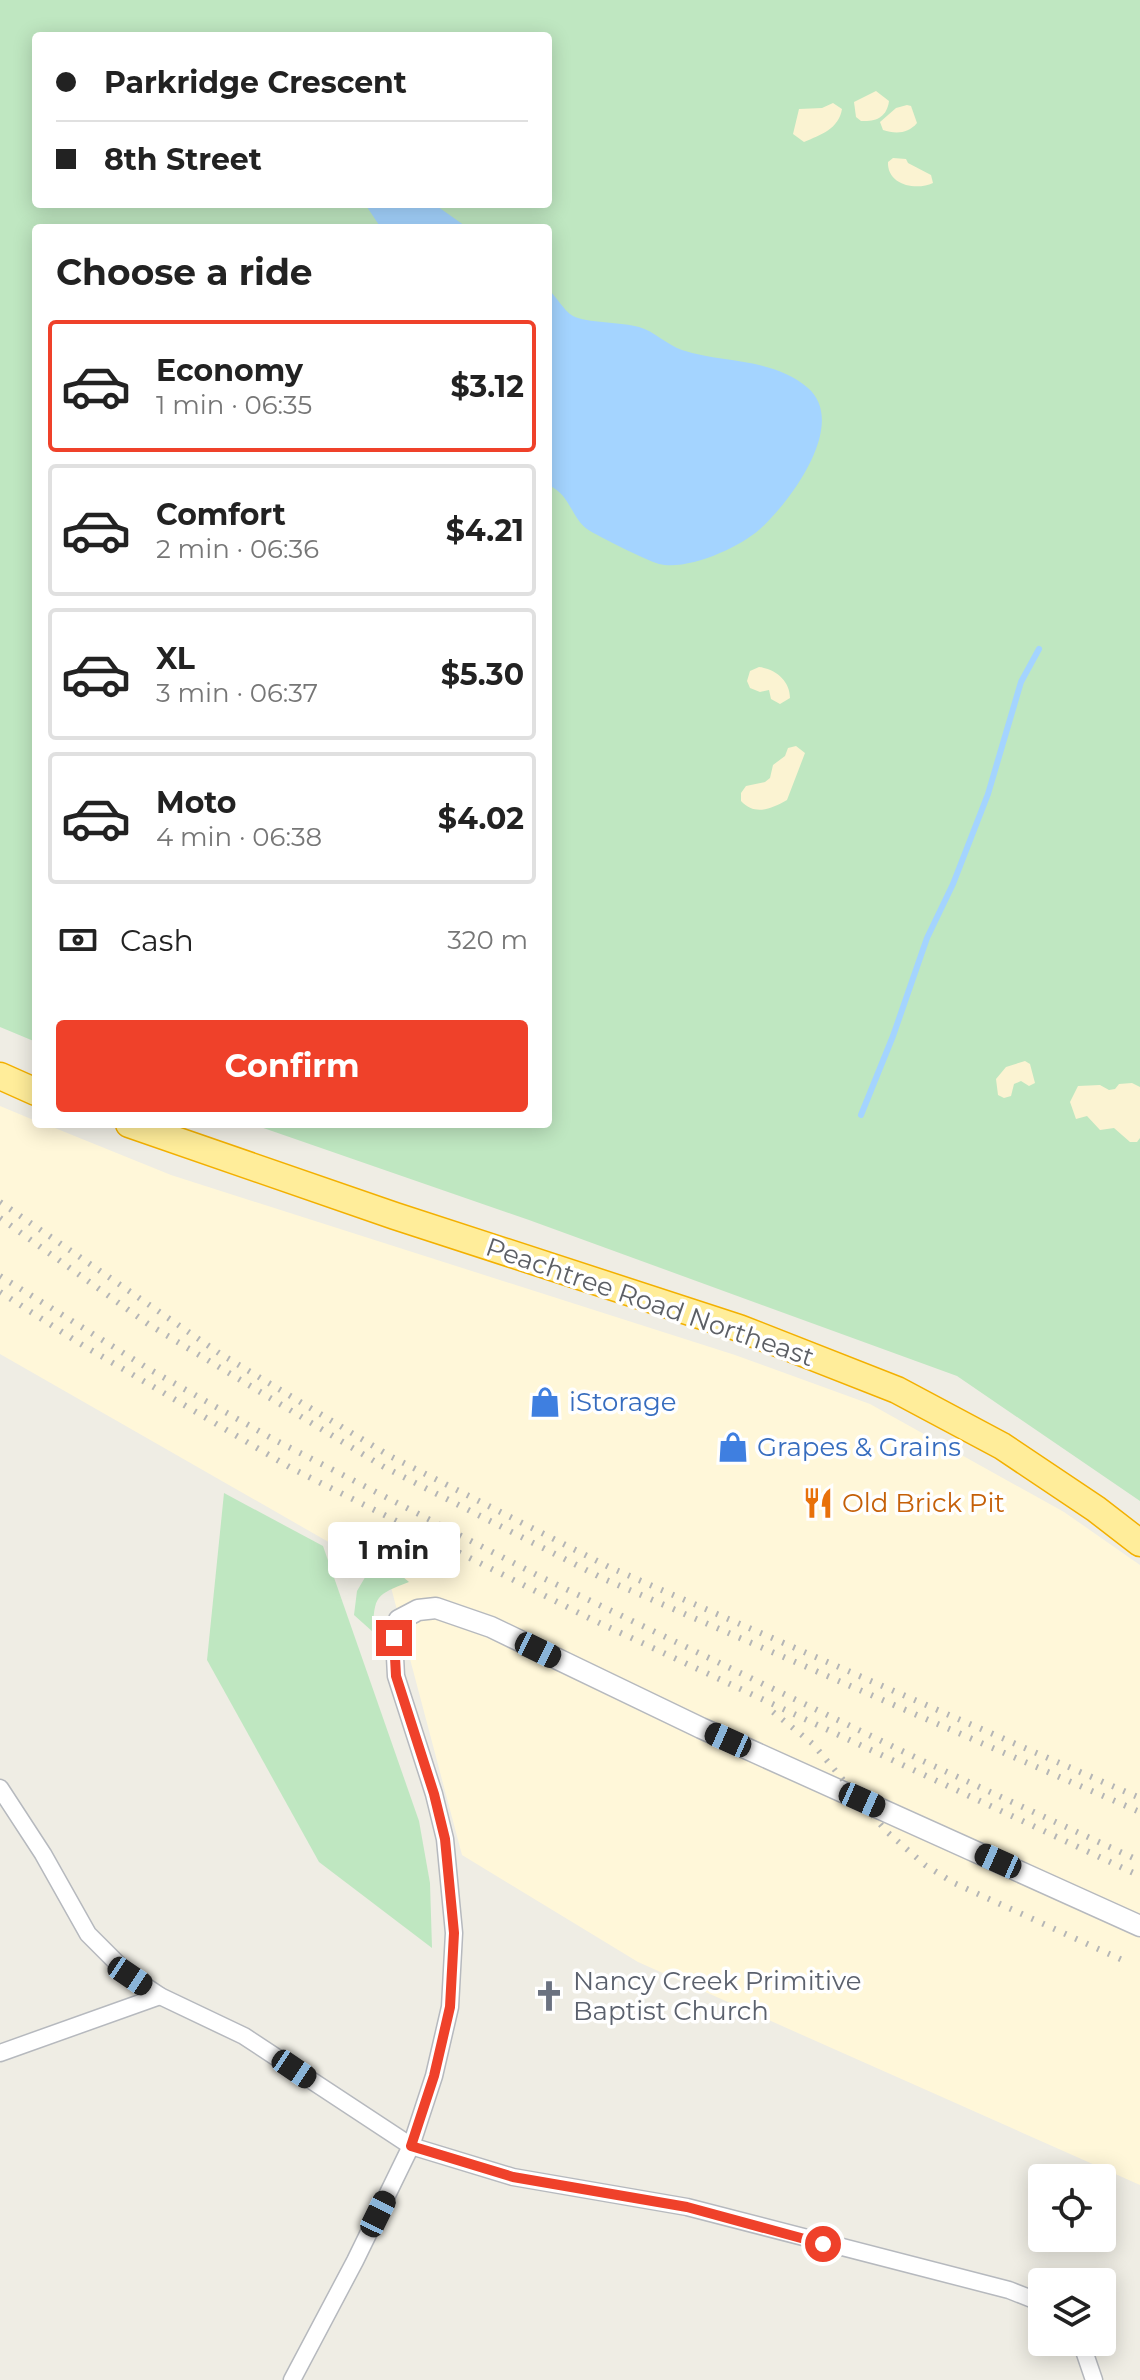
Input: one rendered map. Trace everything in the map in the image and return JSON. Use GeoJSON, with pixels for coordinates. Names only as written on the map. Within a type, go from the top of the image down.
{"type":"FeatureCollection","features":[{"type":"Feature","properties":{"kind":"highway"},"geometry":{"type":"LineString","coordinates":[[0,1076],[32,1090]]}},
{"type":"Feature","properties":{"kind":"highway","name":"Peachtree Road Northeast"},"geometry":{"type":"LineString","coordinates":[[141,1128],[395,1216],[739,1328],[897,1390],[1002,1446],[1096,1509],[1140,1543]]}},
{"type":"Feature","properties":{"kind":"street"},"geometry":{"type":"LineString","coordinates":[[292,2380],[411,2146],[434,2076],[450,2007],[454,1933],[445,1839],[434,1794],[396,1676],[394,1638],[399,1620],[418,1610],[436,1608],[491,1627],[687,1721],[1140,1926]]}},
{"type":"Feature","properties":{"kind":"street"},"geometry":{"type":"LineString","coordinates":[[0,1788],[43,1854],[88,1934],[130,1976],[160,1996],[244,2036],[411,2146],[513,2177],[687,2207],[1028,2297]]}},
{"type":"Feature","properties":{"kind":"street"},"geometry":{"type":"LineString","coordinates":[[0,2053],[160,1996]]}},
{"type":"Feature","properties":{"kind":"street"},"geometry":{"type":"LineString","coordinates":[[1086,2356],[1094,2380]]}},
{"type":"Feature","properties":{"kind":"shaded area"},"geometry":{"type":"Polygon","coordinates":[[[0,1106],[32,1119],[32,1128],[55,1128],[171,1175],[735,1355],[870,1404],[1064,1512],[1140,1565],[1140,2185],[1116,2174],[1116,2164],[1093,2164],[638,1962],[462,1855],[388,1576],[0,1354],[0,1106]]]}},
{"type":"Feature","properties":{"kind":"green space"},"geometry":{"type":"Polygon","coordinates":[[[0,0],[1140,0],[1140,1501],[957,1376],[529,1220],[264,1128],[552,1128],[552,224],[32,224],[32,1040],[0,1027],[0,0]]]}},
{"type":"Feature","properties":{"kind":"green space"},"geometry":{"type":"Polygon","coordinates":[[[224,1493],[323,1546],[419,1821],[430,1883],[432,1948],[319,1862],[207,1660],[224,1493]]]}},
{"type":"Feature","properties":{"kind":"green space"},"geometry":{"type":"Polygon","coordinates":[[[390,1566],[409,1582],[379,1598],[374,1610],[373,1632],[354,1615],[357,1591],[367,1574],[390,1566]]]}},
{"type":"Feature","properties":{"kind":"sand"},"geometry":{"type":"Polygon","coordinates":[[[876,91],[889,101],[886,111],[871,121],[861,121],[856,117],[854,102],[876,91]]]}},
{"type":"Feature","properties":{"kind":"sand"},"geometry":{"type":"Polygon","coordinates":[[[833,103],[842,109],[837,122],[828,130],[804,142],[793,134],[799,109],[822,108],[833,103]]]}},
{"type":"Feature","properties":{"kind":"sand"},"geometry":{"type":"Polygon","coordinates":[[[911,106],[917,123],[901,132],[883,130],[880,122],[896,108],[911,106]]]}},
{"type":"Feature","properties":{"kind":"sand"},"geometry":{"type":"Polygon","coordinates":[[[893,158],[906,159],[931,175],[933,183],[911,186],[897,181],[889,170],[888,162],[893,158]]]}},
{"type":"Feature","properties":{"kind":"sand"},"geometry":{"type":"Polygon","coordinates":[[[759,667],[781,677],[788,686],[790,698],[780,704],[771,699],[769,690],[760,692],[750,688],[747,681],[750,671],[759,667]]]}},
{"type":"Feature","properties":{"kind":"sand"},"geometry":{"type":"Polygon","coordinates":[[[796,746],[805,753],[787,800],[757,810],[746,806],[741,801],[741,793],[746,786],[770,778],[773,765],[785,756],[788,748],[796,746]]]}},
{"type":"Feature","properties":{"kind":"sand"},"geometry":{"type":"Polygon","coordinates":[[[1025,1061],[1030,1064],[1035,1083],[1029,1086],[1021,1081],[1014,1084],[1011,1096],[1004,1098],[998,1095],[996,1079],[1006,1067],[1025,1061]]]}},
{"type":"Feature","properties":{"kind":"sand"},"geometry":{"type":"Polygon","coordinates":[[[1132,1083],[1140,1087],[1140,1138],[1137,1142],[1130,1142],[1114,1128],[1100,1130],[1087,1116],[1076,1119],[1070,1102],[1078,1086],[1100,1085],[1109,1090],[1119,1084],[1132,1083]]]}},
{"type":"Feature","properties":{"kind":"water"},"geometry":{"type":"Polygon","coordinates":[[[368,208],[440,208],[462,224],[378,224],[368,208]]]}},
{"type":"Feature","properties":{"kind":"water"},"geometry":{"type":"Polygon","coordinates":[[[552,294],[573,316],[639,327],[682,350],[779,371],[808,388],[819,403],[822,422],[818,442],[810,462],[786,501],[751,536],[698,561],[659,564],[593,533],[581,524],[552,487],[552,294]]]}},
{"type":"Feature","properties":{"kind":"waterway"},"geometry":{"type":"LineString","coordinates":[[861,1115],[927,938],[953,884],[988,794],[1021,682],[1039,649]]}},
{"type":"Feature","properties":{"kind":"railway"},"geometry":{"type":"LineString","coordinates":[[0,1202],[219,1353],[390,1456],[609,1567],[1140,1798]]}},
{"type":"Feature","properties":{"kind":"railway"},"geometry":{"type":"LineString","coordinates":[[0,1218],[148,1324],[384,1467],[602,1578],[1140,1812]]}},
{"type":"Feature","properties":{"kind":"railway"},"geometry":{"type":"LineString","coordinates":[[0,1276],[149,1369],[273,1439],[539,1576],[923,1761],[1140,1861]]}},
{"type":"Feature","properties":{"kind":"railway"},"geometry":{"type":"LineString","coordinates":[[0,1292],[79,1343],[291,1468],[591,1619],[1140,1876]]}},
{"type":"Feature","properties":{"kind":"railway"},"geometry":{"type":"LineString","coordinates":[[773,1712],[813,1744],[886,1831],[925,1865],[954,1883],[1129,1963]]}},
{"type":"Feature","properties":{"kind":"place","name":"iStorage"},"geometry":{"type":"Point","coordinates":[545,1402]}},
{"type":"Feature","properties":{"kind":"place","name":"Grapes & Grains"},"geometry":{"type":"Point","coordinates":[733,1447]}},
{"type":"Feature","properties":{"kind":"place","name":"Old Brick Pit"},"geometry":{"type":"Point","coordinates":[818,1503]}},
{"type":"Feature","properties":{"kind":"place","name":"Nancy Creek Primitive Baptist Church"},"geometry":{"type":"Point","coordinates":[549,1996]}},
{"type":"Feature","properties":{"kind":"route"},"geometry":{"type":"LineString","coordinates":[[394,1638],[396,1676],[434,1794],[445,1839],[454,1933],[450,2007],[434,2076],[411,2146],[513,2177],[687,2207],[823,2244]]}}]}
